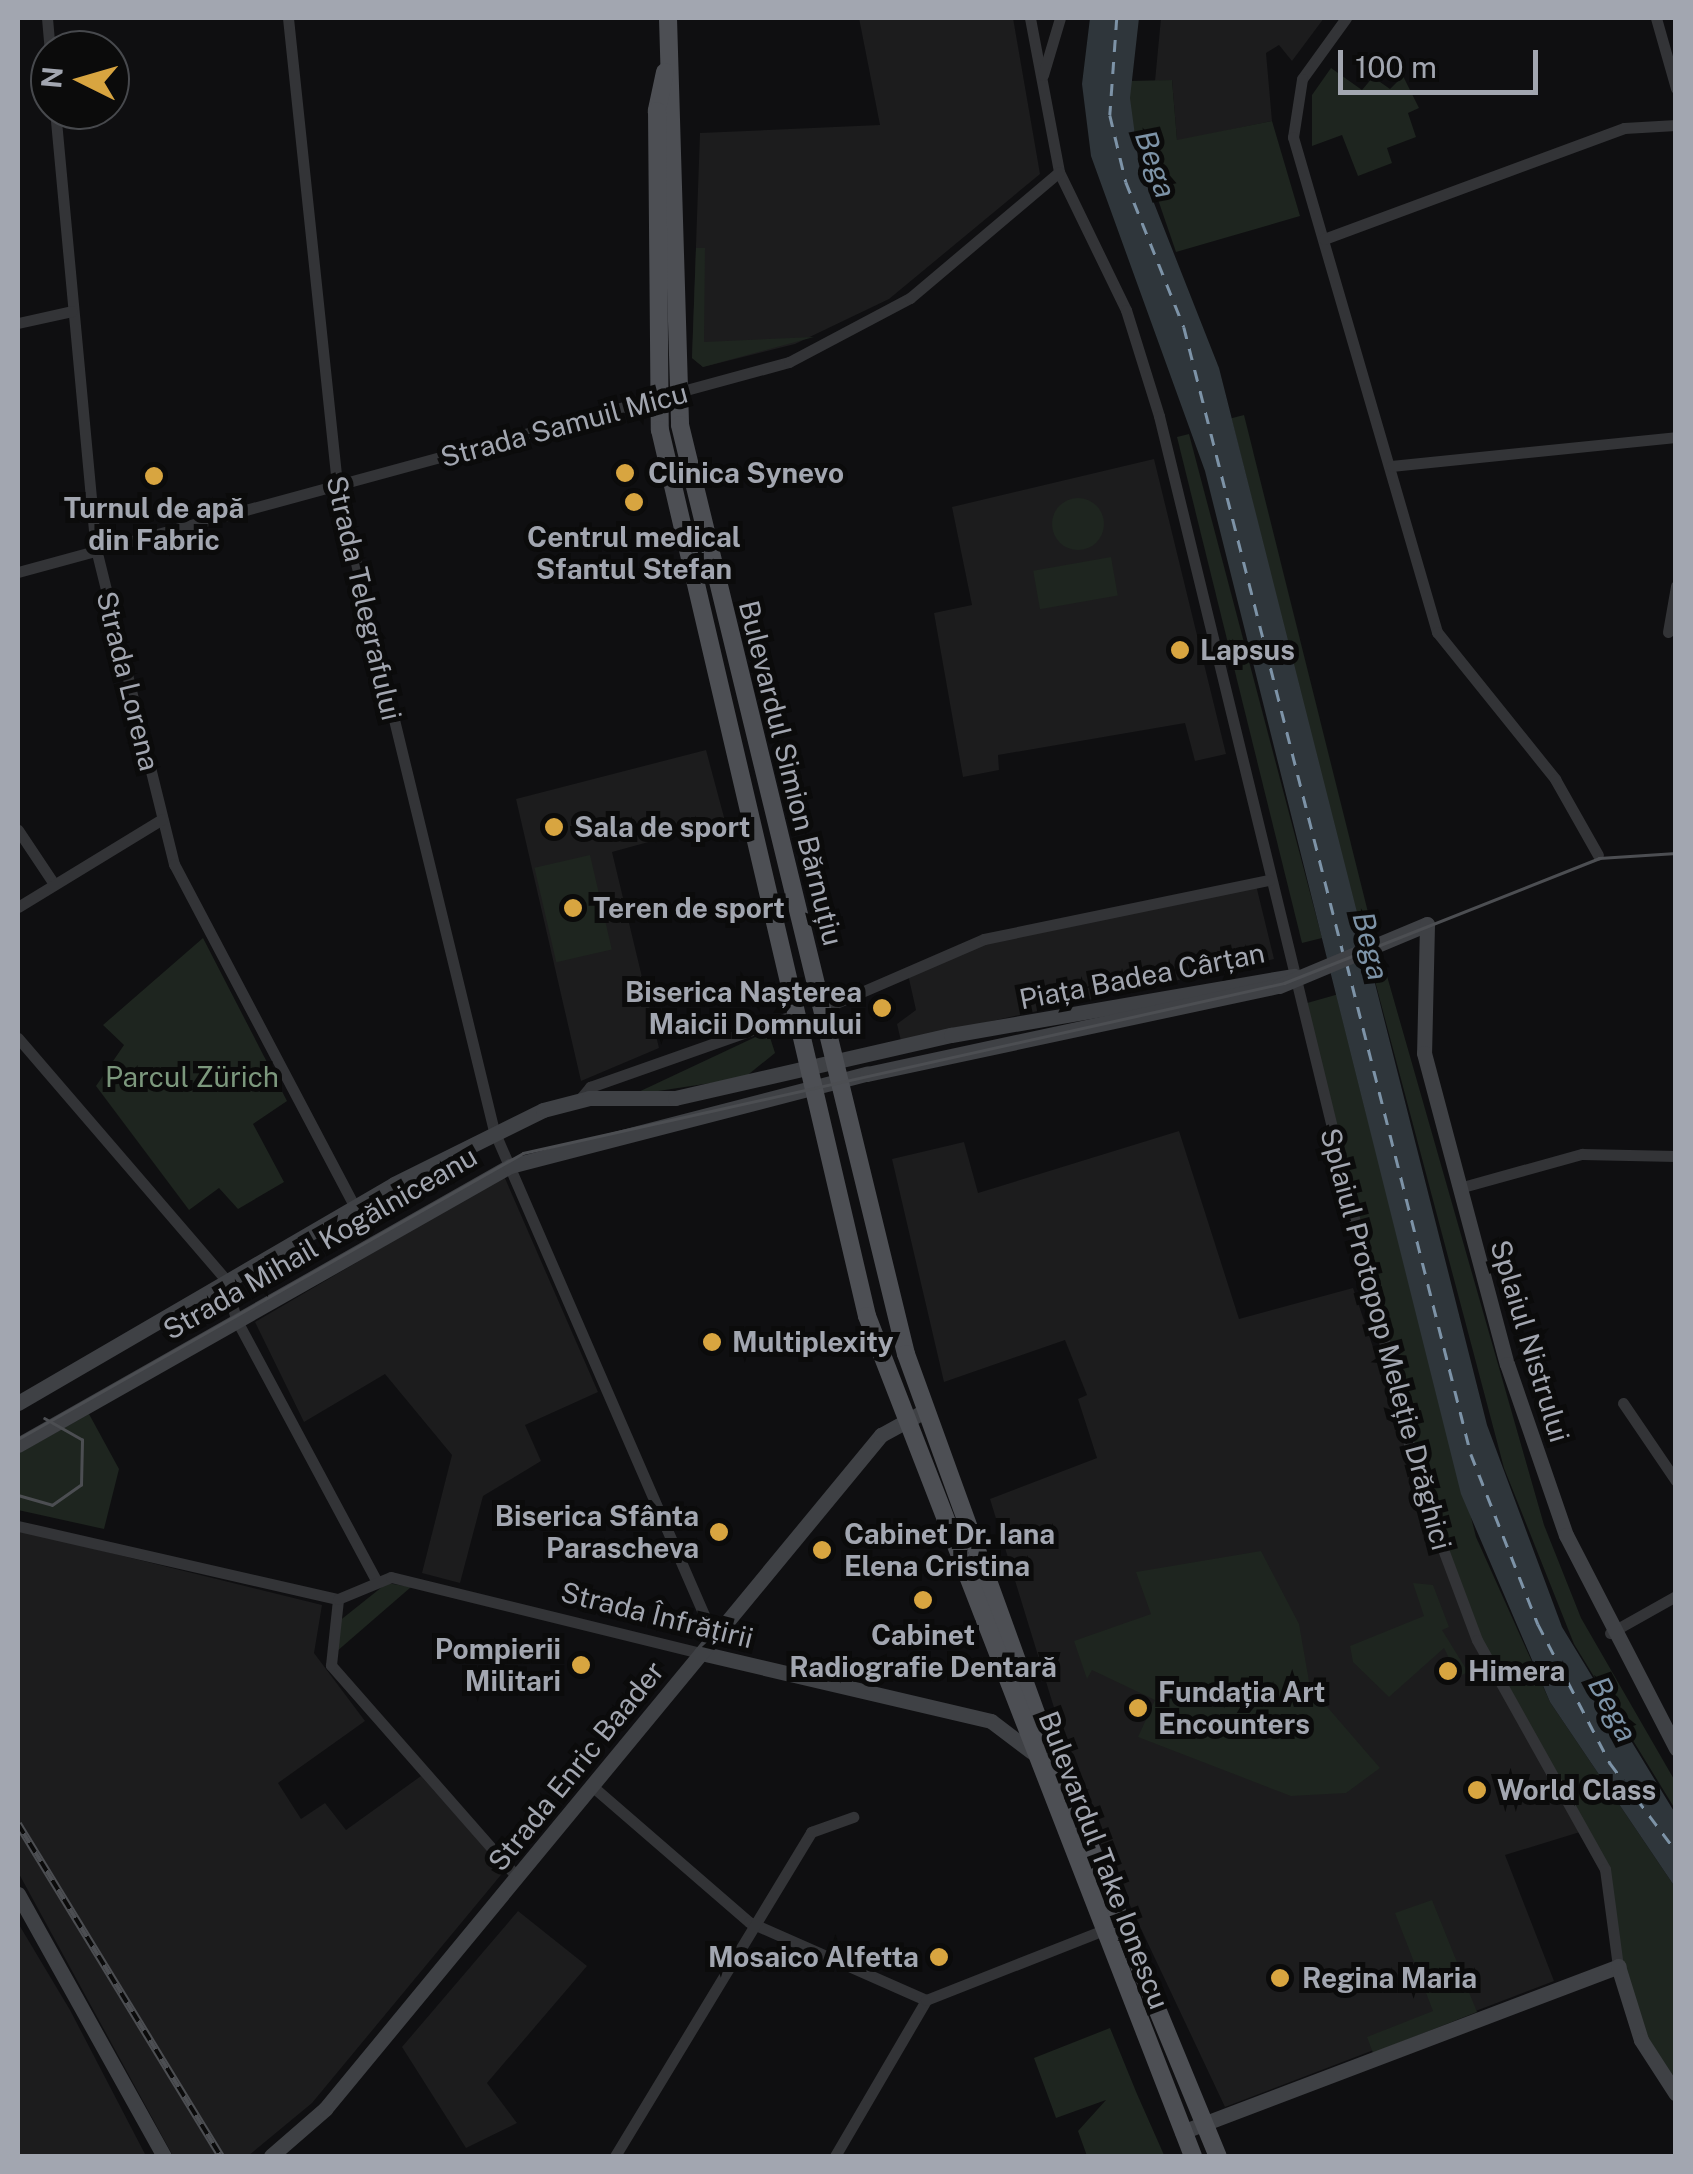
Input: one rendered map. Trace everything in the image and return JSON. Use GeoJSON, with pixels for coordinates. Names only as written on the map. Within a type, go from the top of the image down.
{"type":"FeatureCollection","features":[{"type":"Feature","properties":{"kind":"main road","name":"Bulevardul Simion Bărnuțiu"},"geometry":{"type":"LineString","coordinates":[[668,18],[678,394],[838,1084]]}},
{"type":"Feature","properties":{"kind":"main road","name":"Bulevardul Simion Bărnuțiu"},"geometry":{"type":"LineString","coordinates":[[668,57],[657,112],[657,402],[671,498],[807,1067]]}},
{"type":"Feature","properties":{"kind":"main road","name":"Bulevardul Take Ionescu"},"geometry":{"type":"LineString","coordinates":[[807,1067],[903,1419],[1101,1931],[1193,2156]]}},
{"type":"Feature","properties":{"kind":"main road","name":"Bulevardul Take Ionescu"},"geometry":{"type":"LineString","coordinates":[[838,1084],[923,1412],[1218,2156]]}},
{"type":"Feature","properties":{"kind":"street","name":"Strada Telegrafului"},"geometry":{"type":"LineString","coordinates":[[288,18],[337,485],[494,1131],[714,1638]]}},
{"type":"Feature","properties":{"kind":"street","name":"Splaiul Protopop Meleție Drăghici"},"geometry":{"type":"LineString","coordinates":[[1030,18],[1059,172],[1126,310],[1153,398],[1269,880],[1300,974],[1430,1518],[1490,1668],[1602,1862],[1618,1966]]}},
{"type":"Feature","properties":{"kind":"street"},"geometry":{"type":"LineString","coordinates":[[1042,79],[1060,18]]}},
{"type":"Feature","properties":{"kind":"street"},"geometry":{"type":"LineString","coordinates":[[1346,18],[1294,105],[1296,154],[1392,466],[1437,632],[1555,779],[1598,855]]}},
{"type":"Feature","properties":{"kind":"street"},"geometry":{"type":"LineString","coordinates":[[1656,18],[1676,88]]}},
{"type":"Feature","properties":{"kind":"street"},"geometry":{"type":"LineString","coordinates":[[1324,240],[1624,128],[1676,124]]}},
{"type":"Feature","properties":{"kind":"street","name":"Strada Lorena"},"geometry":{"type":"LineString","coordinates":[[57,130],[96,550],[174,864],[355,1207]]}},
{"type":"Feature","properties":{"kind":"street","name":"Strada Samuil Micu"},"geometry":{"type":"LineString","coordinates":[[18,572],[337,485],[542,435],[789,362],[880,318],[1059,172]]}},
{"type":"Feature","properties":{"kind":"street"},"geometry":{"type":"LineString","coordinates":[[18,323],[72,311]]}},
{"type":"Feature","properties":{"kind":"street"},"geometry":{"type":"LineString","coordinates":[[1392,466],[1676,437]]}},
{"type":"Feature","properties":{"kind":"street"},"geometry":{"type":"LineString","coordinates":[[1668,632],[1676,586]]}},
{"type":"Feature","properties":{"kind":"street"},"geometry":{"type":"LineString","coordinates":[[18,907],[52,881],[162,819]]}},
{"type":"Feature","properties":{"kind":"street"},"geometry":{"type":"LineString","coordinates":[[18,830],[52,881]]}},
{"type":"Feature","properties":{"kind":"street"},"geometry":{"type":"LineString","coordinates":[[820,1010],[984,939],[1269,880]]}},
{"type":"Feature","properties":{"kind":"street","name":"Splaiul Nistrului"},"geometry":{"type":"LineString","coordinates":[[1300,974],[1427,924],[1434,955],[1422,1041],[1506,1364],[1610,1633],[1676,1748]]}},
{"type":"Feature","properties":{"kind":"street","name":"Piața Badea Cârțan"},"geometry":{"type":"LineString","coordinates":[[832,1061],[1300,974]]}},
{"type":"Feature","properties":{"kind":"street","name":"Piața Badea Cârțan"},"geometry":{"type":"LineString","coordinates":[[838,1084],[1300,974]]}},
{"type":"Feature","properties":{"kind":"street","name":"Strada Mihail Kogălniceanu"},"geometry":{"type":"LineString","coordinates":[[580,1099],[590,1087],[794,1016]]}},
{"type":"Feature","properties":{"kind":"street"},"geometry":{"type":"LineString","coordinates":[[18,1038],[225,1279],[236,1319],[375,1578],[338,1598],[18,1526]]}},
{"type":"Feature","properties":{"kind":"street","name":"Strada Mihail Kogălniceanu"},"geometry":{"type":"LineString","coordinates":[[18,1403],[225,1279],[494,1131],[580,1099],[669,1099],[832,1061]]}},
{"type":"Feature","properties":{"kind":"street","name":"Strada Mihail Kogălniceanu"},"geometry":{"type":"LineString","coordinates":[[18,1445],[508,1166],[812,1094],[838,1084]]}},
{"type":"Feature","properties":{"kind":"street"},"geometry":{"type":"LineString","coordinates":[[1459,1188],[1582,1154],[1676,1156]]}},
{"type":"Feature","properties":{"kind":"street"},"geometry":{"type":"LineString","coordinates":[[1623,1403],[1676,1481]]}},
{"type":"Feature","properties":{"kind":"street","name":"Strada Enric Baader"},"geometry":{"type":"LineString","coordinates":[[271,2156],[320,2115],[714,1638],[903,1419],[923,1412]]}},
{"type":"Feature","properties":{"kind":"street","name":"Strada Înfrățirii"},"geometry":{"type":"LineString","coordinates":[[375,1578],[992,1721],[1032,1753]]}},
{"type":"Feature","properties":{"kind":"street"},"geometry":{"type":"LineString","coordinates":[[1610,1633],[1676,1596]]}},
{"type":"Feature","properties":{"kind":"street"},"geometry":{"type":"LineString","coordinates":[[338,1598],[330,1665],[518,1877]]}},
{"type":"Feature","properties":{"kind":"street"},"geometry":{"type":"LineString","coordinates":[[592,1786],[749,1922],[926,2000]]}},
{"type":"Feature","properties":{"kind":"street"},"geometry":{"type":"LineString","coordinates":[[615,2156],[749,1922],[811,1832],[853,1817]]}},
{"type":"Feature","properties":{"kind":"street"},"geometry":{"type":"LineString","coordinates":[[18,1894],[164,2156]]}},
{"type":"Feature","properties":{"kind":"street"},"geometry":{"type":"LineString","coordinates":[[835,2156],[926,2000],[1101,1931]]}},
{"type":"Feature","properties":{"kind":"street"},"geometry":{"type":"LineString","coordinates":[[1182,2132],[1618,1966],[1641,2040],[1676,2094]]}},
{"type":"Feature","properties":{"kind":"shaded area"},"geometry":{"type":"Polygon","coordinates":[[[859,18],[1013,18],[1040,174],[889,299],[795,344],[703,367],[692,358],[700,133],[880,125],[859,18]]]}},
{"type":"Feature","properties":{"kind":"shaded area"},"geometry":{"type":"Polygon","coordinates":[[[1090,18],[1139,18],[1130,98],[1139,165],[1219,368],[1487,1425],[1562,1627],[1675,1813],[1675,1887],[1550,1702],[1461,1494],[1205,471],[1091,156],[1082,84],[1090,18]]]}},
{"type":"Feature","properties":{"kind":"shaded area"},"geometry":{"type":"Polygon","coordinates":[[[1161,18],[1324,18],[1292,61],[1279,45],[1266,53],[1272,121],[1177,141],[1172,80],[1155,81],[1161,18]]]}},
{"type":"Feature","properties":{"kind":"shaded area"},"geometry":{"type":"Polygon","coordinates":[[[1154,459],[1226,754],[1195,761],[1185,723],[998,755],[999,770],[963,777],[934,613],[972,605],[952,507],[1154,459]]]}},
{"type":"Feature","properties":{"kind":"shaded area"},"geometry":{"type":"Polygon","coordinates":[[[706,750],[725,821],[612,852],[659,1048],[581,1081],[516,799],[706,750]]]}},
{"type":"Feature","properties":{"kind":"shaded area"},"geometry":{"type":"Polygon","coordinates":[[[1256,885],[1274,959],[901,1041],[897,1024],[916,1010],[907,970],[988,942],[1256,885]]]}},
{"type":"Feature","properties":{"kind":"shaded area"},"geometry":{"type":"Polygon","coordinates":[[[1179,1131],[1239,1319],[1353,1288],[1473,1643],[1580,1832],[1505,1855],[1554,1981],[1225,2107],[1086,1812],[990,1499],[1097,1458],[1078,1399],[1087,1395],[1065,1340],[944,1382],[892,1159],[964,1142],[978,1193],[1179,1131]]]}},
{"type":"Feature","properties":{"kind":"shaded area"},"geometry":{"type":"Polygon","coordinates":[[[504,1176],[598,1392],[525,1425],[541,1461],[483,1496],[460,1583],[422,1573],[452,1455],[385,1374],[304,1422],[255,1322],[504,1176]]]}},
{"type":"Feature","properties":{"kind":"shaded area"},"geometry":{"type":"Polygon","coordinates":[[[18,1530],[322,1605],[314,1653],[365,1721],[278,1783],[301,1819],[325,1803],[346,1830],[421,1776],[505,1870],[312,2103],[248,2156],[173,2156],[18,1872],[18,1530]]]}},
{"type":"Feature","properties":{"kind":"shaded area"},"geometry":{"type":"Polygon","coordinates":[[[518,1911],[587,1966],[487,2083],[517,2123],[466,2148],[402,2047],[518,1911]]]}},
{"type":"Feature","properties":{"kind":"shaded area"},"geometry":{"type":"Polygon","coordinates":[[[18,1923],[70,2010],[146,2156],[18,2156],[18,1923]]]}},
{"type":"Feature","properties":{"kind":"green space"},"geometry":{"type":"Polygon","coordinates":[[[1331,68],[1362,90],[1373,77],[1390,89],[1403,76],[1419,108],[1408,113],[1416,137],[1387,148],[1392,163],[1358,176],[1342,135],[1312,146],[1312,95],[1331,68]]]}},
{"type":"Feature","properties":{"kind":"green space"},"geometry":{"type":"Polygon","coordinates":[[[1172,80],[1177,140],[1272,121],[1300,216],[1176,252],[1130,118],[1130,81],[1172,80]]]}},
{"type":"Feature","properties":{"kind":"green space"},"geometry":{"type":"Polygon","coordinates":[[[696,248],[705,248],[704,342],[814,337],[703,367],[692,358],[696,248]]]}},
{"type":"Feature","properties":{"kind":"green space"},"geometry":{"type":"Polygon","coordinates":[[[1244,415],[1371,926],[1359,929],[1231,418],[1244,415]]]}},
{"type":"Feature","properties":{"kind":"green space"},"geometry":{"type":"Polygon","coordinates":[[[1189,434],[1322,938],[1302,943],[1177,437],[1189,434]]]}},
{"type":"Feature","properties":{"kind":"green space"},"geometry":{"type":"Polygon","coordinates":[[[1078,498],[1096,506],[1104,524],[1096,542],[1078,550],[1060,542],[1052,524],[1060,506],[1078,498]]]}},
{"type":"Feature","properties":{"kind":"green space"},"geometry":{"type":"Polygon","coordinates":[[[1111,557],[1118,595],[1040,609],[1033,571],[1111,557]]]}},
{"type":"Feature","properties":{"kind":"green space","name":"Teren de sport"},"geometry":{"type":"Polygon","coordinates":[[[590,855],[612,950],[556,962],[534,868],[590,855]]]}},
{"type":"Feature","properties":{"kind":"green space","name":"Parcul Zürich"},"geometry":{"type":"Polygon","coordinates":[[[203,938],[287,1101],[253,1124],[284,1182],[238,1209],[219,1188],[189,1210],[96,1086],[124,1045],[103,1025],[203,938]]]}},
{"type":"Feature","properties":{"kind":"green space"},"geometry":{"type":"Polygon","coordinates":[[[1383,962],[1544,1525],[1581,1618],[1675,1781],[1675,1809],[1574,1644],[1504,1468],[1371,966],[1383,962]]]}},
{"type":"Feature","properties":{"kind":"green space"},"geometry":{"type":"Polygon","coordinates":[[[1339,994],[1476,1537],[1550,1702],[1675,1887],[1675,2094],[1629,2010],[1613,1894],[1505,1697],[1429,1518],[1300,1005],[1339,994]]]}},
{"type":"Feature","properties":{"kind":"green space"},"geometry":{"type":"Polygon","coordinates":[[[768,1031],[775,1053],[744,1078],[632,1095],[768,1031]]]}},
{"type":"Feature","properties":{"kind":"green space"},"geometry":{"type":"Polygon","coordinates":[[[89,1414],[119,1469],[104,1529],[18,1510],[18,1454],[89,1414]]]}},
{"type":"Feature","properties":{"kind":"green space"},"geometry":{"type":"Polygon","coordinates":[[[1261,1551],[1299,1624],[1310,1687],[1380,1768],[1346,1793],[1291,1796],[1138,1737],[1155,1700],[1092,1670],[1087,1679],[1074,1641],[1151,1614],[1136,1572],[1261,1551]]]}},
{"type":"Feature","properties":{"kind":"green space"},"geometry":{"type":"Polygon","coordinates":[[[387,1583],[411,1587],[336,1652],[338,1622],[387,1583]]]}},
{"type":"Feature","properties":{"kind":"green space"},"geometry":{"type":"Polygon","coordinates":[[[1413,1583],[1433,1585],[1449,1627],[1442,1630],[1468,1672],[1458,1677],[1444,1648],[1389,1697],[1353,1662],[1350,1646],[1424,1616],[1413,1583]]]}},
{"type":"Feature","properties":{"kind":"green space"},"geometry":{"type":"Polygon","coordinates":[[[1432,1900],[1477,2012],[1373,2053],[1367,2037],[1433,2011],[1395,1913],[1432,1900]]]}},
{"type":"Feature","properties":{"kind":"green space"},"geometry":{"type":"Polygon","coordinates":[[[1110,2028],[1164,2155],[1087,2156],[1078,2131],[1106,2100],[1056,2118],[1034,2058],[1110,2028]]]}},
{"type":"Feature","properties":{"kind":"ferry route"},"geometry":{"type":"LineString","coordinates":[[1117,18],[1110,115],[1126,182],[1184,327],[1343,952]]}},
{"type":"Feature","properties":{"kind":"ferry route"},"geometry":{"type":"LineString","coordinates":[[1347,964],[1471,1454],[1538,1624],[1610,1763],[1676,1851]]}},
{"type":"Feature","properties":{"kind":"tram line"},"geometry":{"type":"LineString","coordinates":[[18,1439],[523,1153],[1284,983],[1599,858],[1676,853]]}},
{"type":"Feature","properties":{"kind":"tram line"},"geometry":{"type":"LineString","coordinates":[[18,1495],[52,1505],[81,1485],[82,1440],[45,1419]]}},
{"type":"Feature","properties":{"kind":"railway"},"geometry":{"type":"LineString","coordinates":[[18,1824],[221,2156]]}},
{"type":"Feature","properties":{"kind":"place","name":"Clinica Synevo"},"geometry":{"type":"Point","coordinates":[625,473]}},
{"type":"Feature","properties":{"kind":"place","name":"Turnul de apă din Fabric"},"geometry":{"type":"Point","coordinates":[154,476]}},
{"type":"Feature","properties":{"kind":"place","name":"Centrul medical Sfantul Stefan"},"geometry":{"type":"Point","coordinates":[634,502]}},
{"type":"Feature","properties":{"kind":"place","name":"Lapsus"},"geometry":{"type":"Point","coordinates":[1180,650]}},
{"type":"Feature","properties":{"kind":"place","name":"Sala de sport"},"geometry":{"type":"Point","coordinates":[554,827]}},
{"type":"Feature","properties":{"kind":"place","name":"Teren de sport"},"geometry":{"type":"Point","coordinates":[573,908]}},
{"type":"Feature","properties":{"kind":"place","name":"Biserica Nașterea Maicii Domnului"},"geometry":{"type":"Point","coordinates":[882,1008]}},
{"type":"Feature","properties":{"kind":"place","name":"Multiplexity"},"geometry":{"type":"Point","coordinates":[712,1342]}},
{"type":"Feature","properties":{"kind":"place","name":"Biserica Sfânta Parascheva"},"geometry":{"type":"Point","coordinates":[719,1532]}},
{"type":"Feature","properties":{"kind":"place","name":"Cabinet Dr. Iana Elena Cristina"},"geometry":{"type":"Point","coordinates":[822,1550]}},
{"type":"Feature","properties":{"kind":"place","name":"Cabinet Radiografie Dentară"},"geometry":{"type":"Point","coordinates":[923,1600]}},
{"type":"Feature","properties":{"kind":"place","name":"Pompierii Militari"},"geometry":{"type":"Point","coordinates":[581,1665]}},
{"type":"Feature","properties":{"kind":"place","name":"Himera"},"geometry":{"type":"Point","coordinates":[1448,1671]}},
{"type":"Feature","properties":{"kind":"place","name":"Fundația Art Encounters"},"geometry":{"type":"Point","coordinates":[1138,1708]}},
{"type":"Feature","properties":{"kind":"place","name":"World Class"},"geometry":{"type":"Point","coordinates":[1477,1790]}},
{"type":"Feature","properties":{"kind":"place","name":"Mosaico Alfetta"},"geometry":{"type":"Point","coordinates":[939,1957]}},
{"type":"Feature","properties":{"kind":"place","name":"Regina Maria"},"geometry":{"type":"Point","coordinates":[1280,1978]}},
{"type":"Feature","properties":{"kind":"water label","name":"Bega"},"geometry":{"type":"Point","coordinates":[1156,164]}},
{"type":"Feature","properties":{"kind":"water label","name":"Bega"},"geometry":{"type":"Point","coordinates":[1371,946]}},
{"type":"Feature","properties":{"kind":"water label","name":"Bega"},"geometry":{"type":"Point","coordinates":[1613,1709]}}]}
